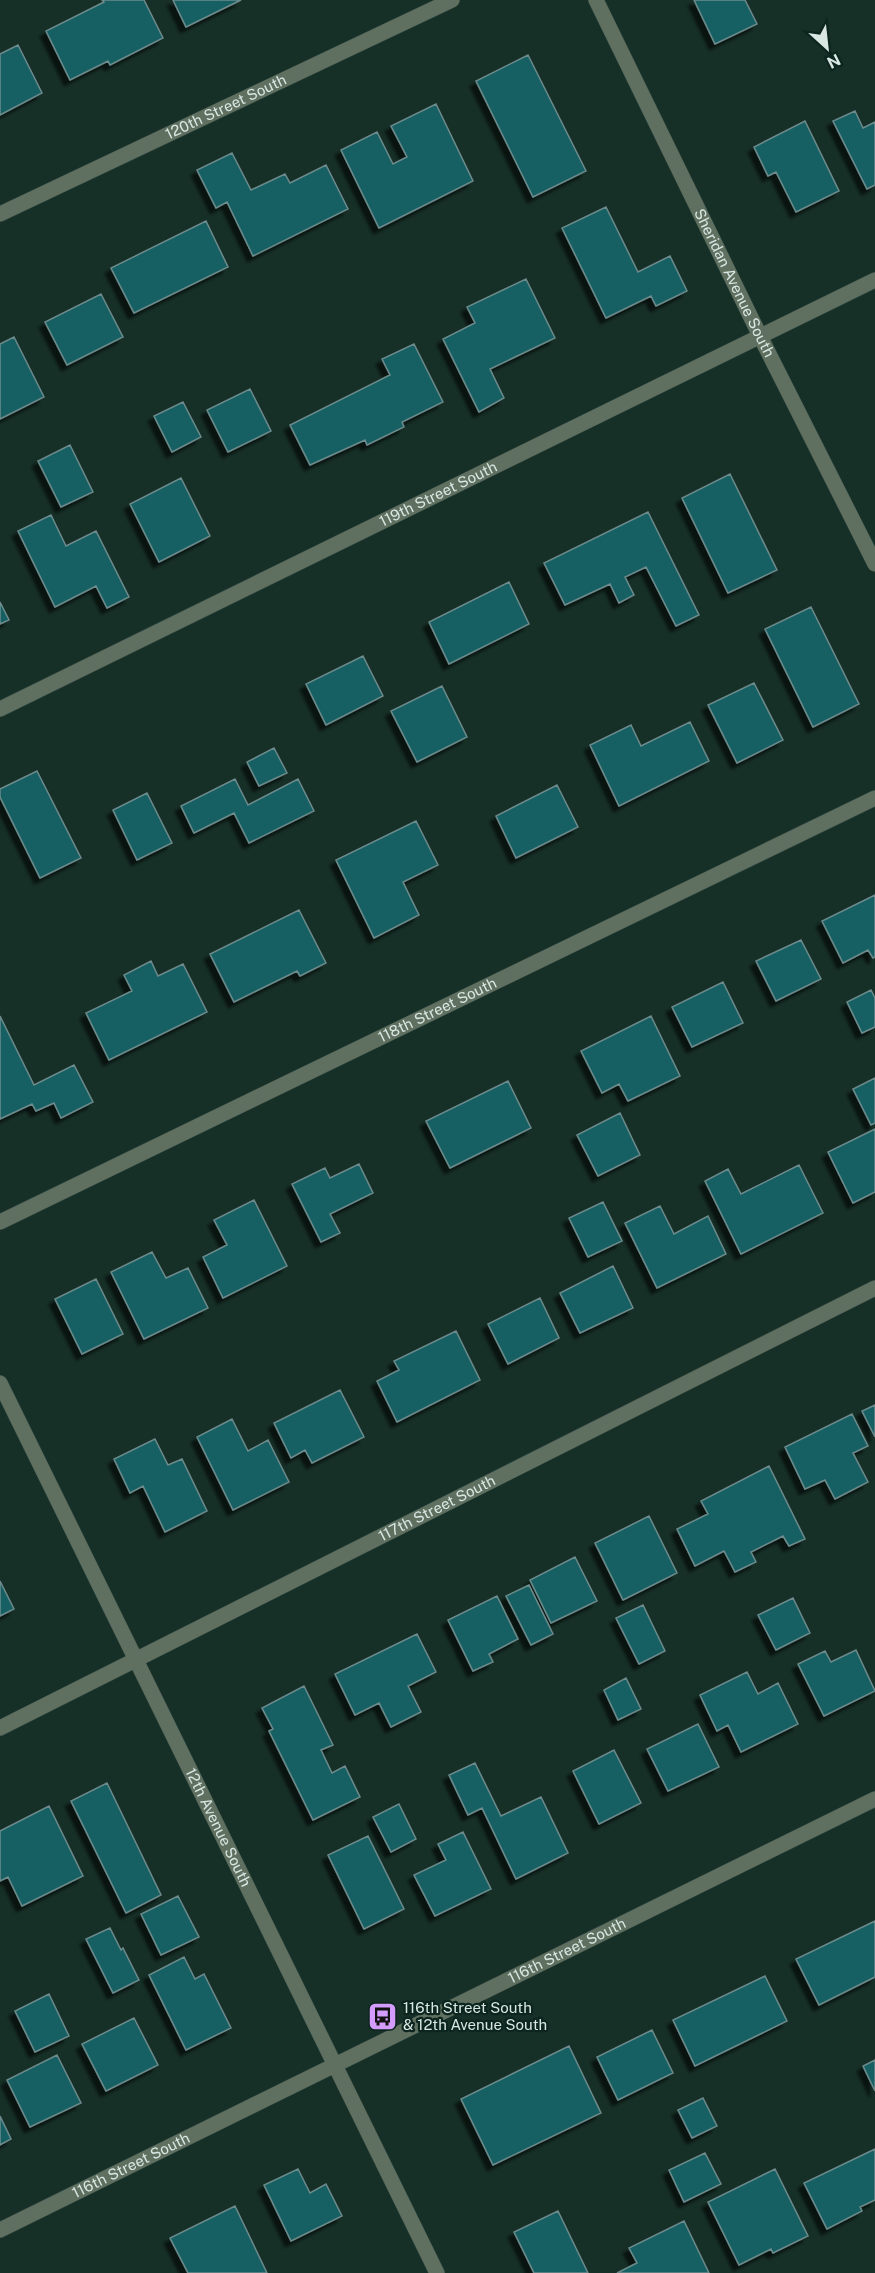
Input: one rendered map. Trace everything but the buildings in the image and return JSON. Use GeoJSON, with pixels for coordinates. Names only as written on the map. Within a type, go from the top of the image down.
{"type":"FeatureCollection","features":[{"type":"Feature","properties":{"kind":"street","name":"120th Street South"},"geometry":{"type":"LineString","coordinates":[[0,214],[452,0]]}},
{"type":"Feature","properties":{"kind":"street","name":"Sheridan Avenue South"},"geometry":{"type":"LineString","coordinates":[[596,0],[760,336],[875,564]]}},
{"type":"Feature","properties":{"kind":"street","name":"119th Street South"},"geometry":{"type":"LineString","coordinates":[[0,709],[875,280]]}},
{"type":"Feature","properties":{"kind":"street","name":"118th Street South"},"geometry":{"type":"LineString","coordinates":[[0,1222],[875,798]]}},
{"type":"Feature","properties":{"kind":"street","name":"117th Street South"},"geometry":{"type":"LineString","coordinates":[[0,1728],[875,1288]]}},
{"type":"Feature","properties":{"kind":"street","name":"12th Avenue South"},"geometry":{"type":"LineString","coordinates":[[0,1383],[437,2273]]}},
{"type":"Feature","properties":{"kind":"street","name":"116th Street South"},"geometry":{"type":"LineString","coordinates":[[0,2230],[875,1799]]}},
{"type":"Feature","properties":{"kind":"place","name":"116th Street South & 12th Avenue South"},"geometry":{"type":"Point","coordinates":[382,2017]}}]}
